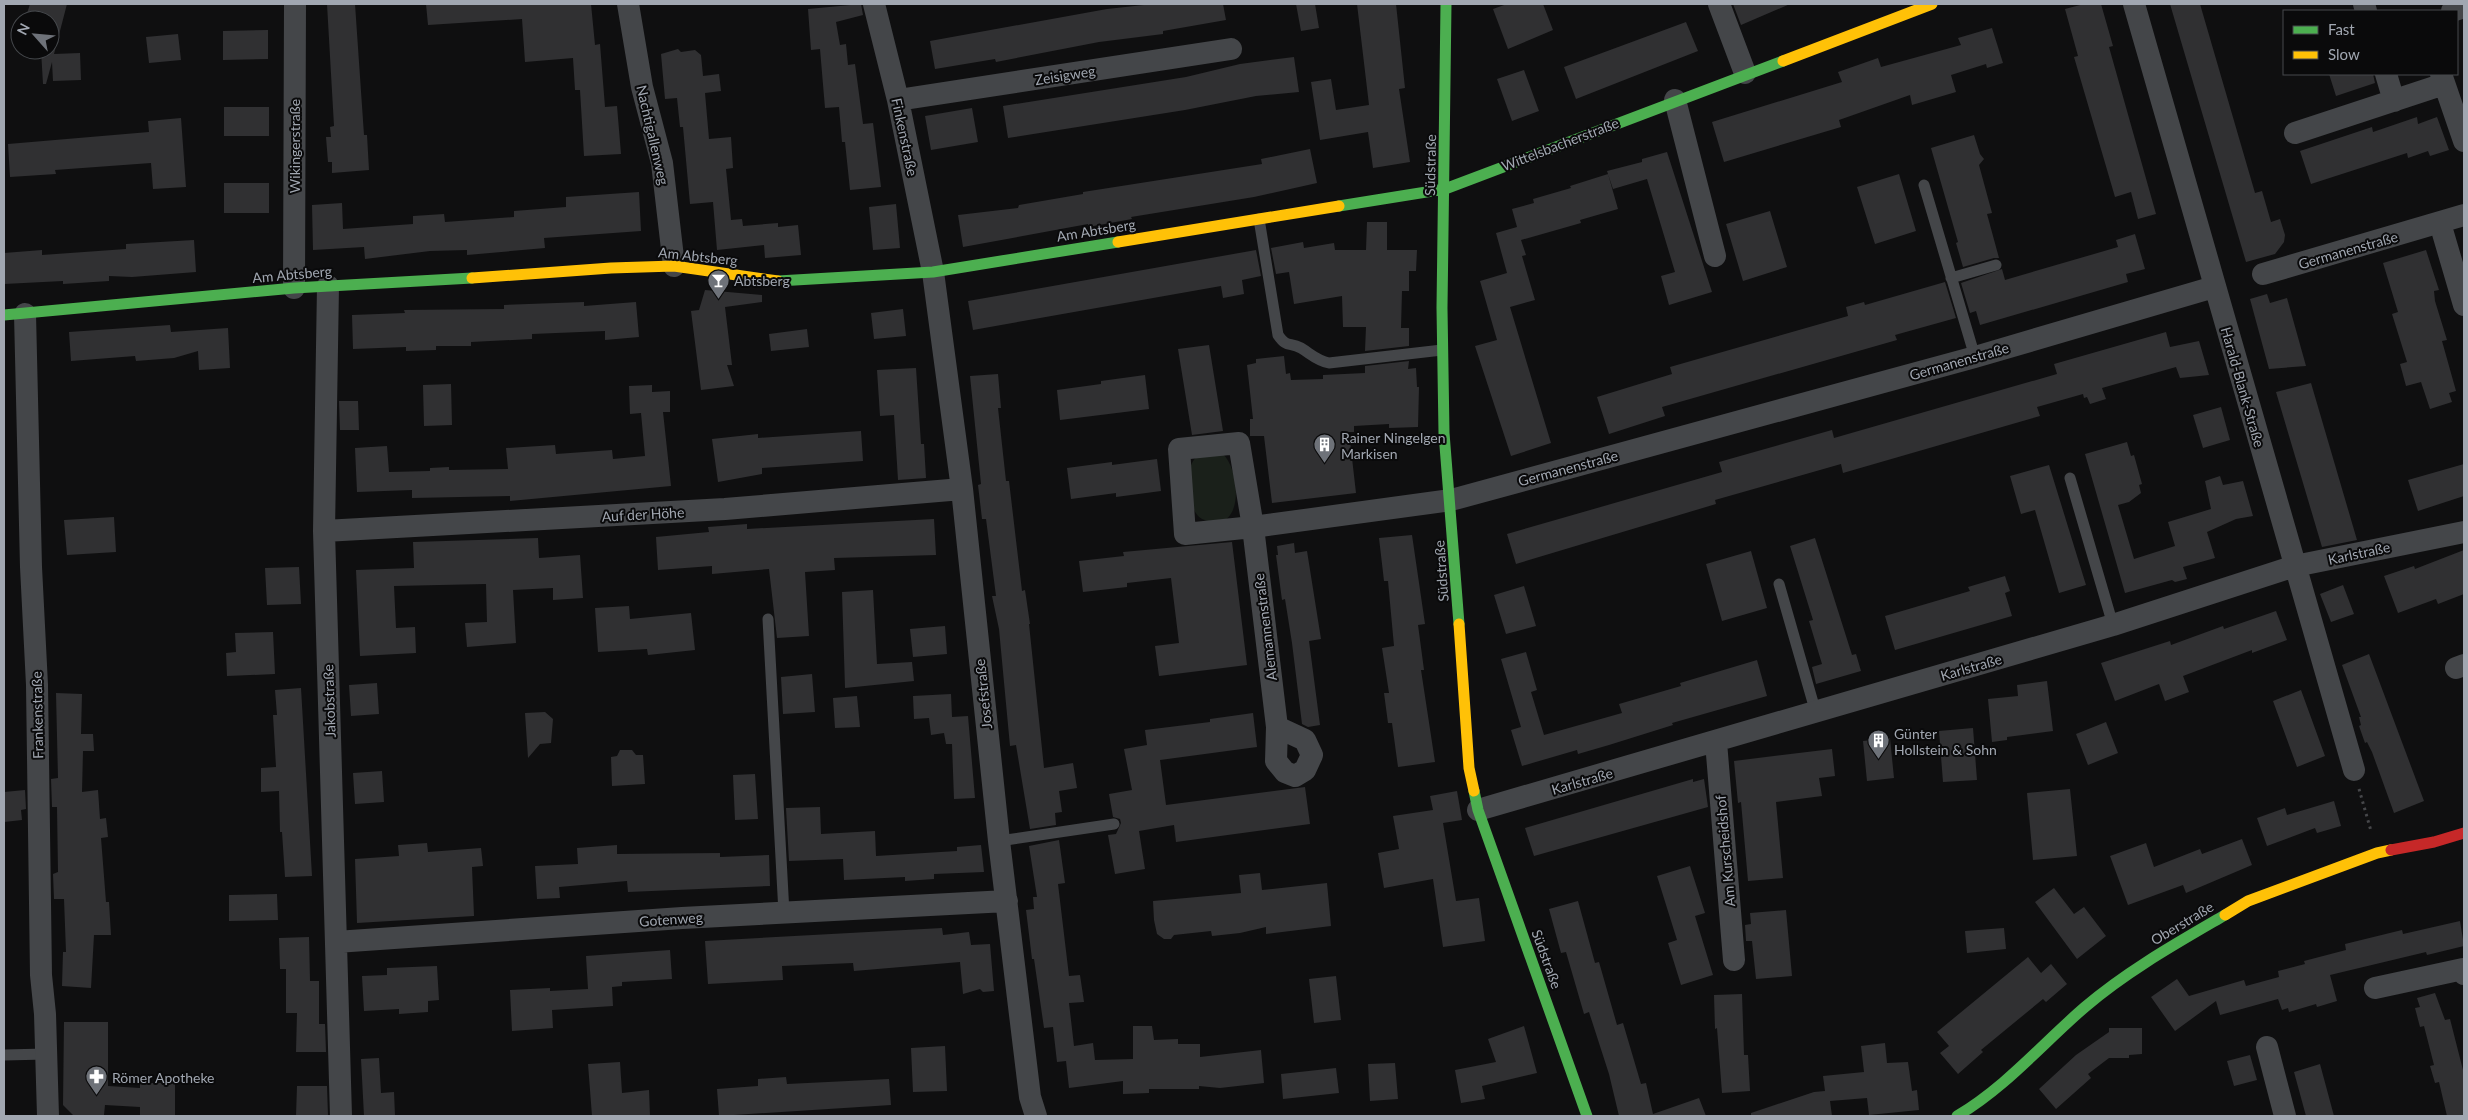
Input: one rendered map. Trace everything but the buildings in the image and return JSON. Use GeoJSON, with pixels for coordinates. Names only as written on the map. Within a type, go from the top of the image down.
{"type":"FeatureCollection","features":[{"type":"Feature","properties":{"kind":"street","name":"Wikingerstraße"},"geometry":{"type":"LineString","coordinates":[[294,288],[295,4]]}},
{"type":"Feature","properties":{"kind":"street","name":"Nachtigallenweg"},"geometry":{"type":"LineString","coordinates":[[628,4],[642,87],[662,162],[674,266]]}},
{"type":"Feature","properties":{"kind":"street","name":"Finkenstraße"},"geometry":{"type":"LineString","coordinates":[[874,4],[898,100],[933,272]]}},
{"type":"Feature","properties":{"kind":"street","name":"Südstraße"},"geometry":{"type":"LineString","coordinates":[[1446,4],[1442,350],[1444,433],[1451,500],[1469,768],[1478,810],[1584,1116]]}},
{"type":"Feature","properties":{"kind":"street"},"geometry":{"type":"LineString","coordinates":[[1719,4],[1745,73]]}},
{"type":"Feature","properties":{"kind":"street","name":"Wittelsbacherstraße"},"geometry":{"type":"LineString","coordinates":[[1444,188],[1932,4]]}},
{"type":"Feature","properties":{"kind":"street","name":"Harald-Blank-Straße"},"geometry":{"type":"LineString","coordinates":[[2134,4],[2354,770]]}},
{"type":"Feature","properties":{"kind":"street","name":"Zeisigweg"},"geometry":{"type":"LineString","coordinates":[[898,100],[1231,49]]}},
{"type":"Feature","properties":{"kind":"street"},"geometry":{"type":"LineString","coordinates":[[2386,75],[2394,100]]}},
{"type":"Feature","properties":{"kind":"street"},"geometry":{"type":"LineString","coordinates":[[2295,133],[2394,100],[2442,79],[2464,140]]}},
{"type":"Feature","properties":{"kind":"street"},"geometry":{"type":"LineString","coordinates":[[1675,100],[1715,256]]}},
{"type":"Feature","properties":{"kind":"street","name":"Am Abtsberg"},"geometry":{"type":"LineString","coordinates":[[14,314],[294,288],[611,268],[674,266],[784,282],[933,272],[1444,188]]}},
{"type":"Feature","properties":{"kind":"street","name":"Germanenstraße"},"geometry":{"type":"LineString","coordinates":[[2263,274],[2464,215]]}},
{"type":"Feature","properties":{"kind":"street"},"geometry":{"type":"LineString","coordinates":[[2440,223],[2464,305]]}},
{"type":"Feature","properties":{"kind":"street","name":"Josefstraße"},"geometry":{"type":"LineString","coordinates":[[933,272],[962,489],[999,841],[1030,1097],[1036,1116]]}},
{"type":"Feature","properties":{"kind":"street","name":"Jakobstraße"},"geometry":{"type":"LineString","coordinates":[[328,286],[324,531],[341,1116]]}},
{"type":"Feature","properties":{"kind":"street","name":"Germanenstraße"},"geometry":{"type":"LineString","coordinates":[[1451,500],[1975,357],[2214,287]]}},
{"type":"Feature","properties":{"kind":"street","name":"Frankenstraße"},"geometry":{"type":"LineString","coordinates":[[14,314],[37,685],[41,975],[48,1116]]}},
{"type":"Feature","properties":{"kind":"street","name":"Alemannenstraße"},"geometry":{"type":"LineString","coordinates":[[1277,726],[1253,527],[1239,443],[1179,449],[1185,534],[1253,527],[1451,500]]}},
{"type":"Feature","properties":{"kind":"street","name":"Auf der Höhe"},"geometry":{"type":"LineString","coordinates":[[324,531],[725,509],[962,489]]}},
{"type":"Feature","properties":{"kind":"street","name":"Karlstraße"},"geometry":{"type":"LineString","coordinates":[[1478,810],[2113,625],[2296,566],[2464,532]]}},
{"type":"Feature","properties":{"kind":"street","name":"Am Kurscheidshof"},"geometry":{"type":"LineString","coordinates":[[1716,742],[1734,960]]}},
{"type":"Feature","properties":{"kind":"street","name":"Oberstraße"},"geometry":{"type":"LineString","coordinates":[[1957,1116],[1976,1104],[2043,1048],[2085,1007],[2162,951],[2248,901],[2377,853],[2434,842],[2464,833]]}},
{"type":"Feature","properties":{"kind":"street","name":"Gotenweg"},"geometry":{"type":"LineString","coordinates":[[336,942],[784,913],[1007,901]]}},
{"type":"Feature","properties":{"kind":"street"},"geometry":{"type":"LineString","coordinates":[[2375,988],[2464,971]]}},
{"type":"Feature","properties":{"kind":"street"},"geometry":{"type":"LineString","coordinates":[[2267,1047],[2285,1116]]}},
{"type":"Feature","properties":{"kind":"lane"},"geometry":{"type":"LineString","coordinates":[[1924,185],[1975,357]]}},
{"type":"Feature","properties":{"kind":"lane"},"geometry":{"type":"LineString","coordinates":[[1259,219],[1278,335],[1284,344],[1301,348],[1313,358],[1328,363],[1442,350]]}},
{"type":"Feature","properties":{"kind":"lane"},"geometry":{"type":"LineString","coordinates":[[1951,278],[1996,265]]}},
{"type":"Feature","properties":{"kind":"lane"},"geometry":{"type":"LineString","coordinates":[[2070,478],[2113,625]]}},
{"type":"Feature","properties":{"kind":"lane"},"geometry":{"type":"LineString","coordinates":[[1779,584],[1816,713]]}},
{"type":"Feature","properties":{"kind":"lane"},"geometry":{"type":"LineString","coordinates":[[768,619],[784,913]]}},
{"type":"Feature","properties":{"kind":"lane"},"geometry":{"type":"LineString","coordinates":[[999,841],[1114,824]]}},
{"type":"Feature","properties":{"kind":"lane"},"geometry":{"type":"LineString","coordinates":[[4,1055],[46,1054]]}},
{"type":"Feature","properties":{"kind":"path"},"geometry":{"type":"LineString","coordinates":[[2354,770],[2377,853]]}},
{"type":"Feature","properties":{"kind":"shaded area"},"geometry":{"type":"Polygon","coordinates":[[[1223,454],[1234,475],[1235,501],[1232,512],[1226,520],[1216,522],[1202,519],[1197,515],[1190,498],[1188,477],[1190,467],[1200,455],[1223,454]]]}},
{"type":"Feature","properties":{"kind":"traffic: fast"},"geometry":{"type":"LineString","coordinates":[[1446,4],[1442,308],[1444,433],[1459,624]]}},
{"type":"Feature","properties":{"kind":"traffic: fast"},"geometry":{"type":"LineString","coordinates":[[1339,206],[1445,189],[1783,61]]}},
{"type":"Feature","properties":{"kind":"traffic: fast"},"geometry":{"type":"LineString","coordinates":[[778,281],[933,272],[1118,242]]}},
{"type":"Feature","properties":{"kind":"traffic: fast"},"geometry":{"type":"LineString","coordinates":[[4,315],[294,288],[472,278]]}},
{"type":"Feature","properties":{"kind":"traffic: fast"},"geometry":{"type":"LineString","coordinates":[[1474,791],[1478,810],[1587,1116]]}},
{"type":"Feature","properties":{"kind":"traffic: fast"},"geometry":{"type":"LineString","coordinates":[[1957,1116],[1975,1105],[2008,1079],[2069,1021],[2118,981],[2225,915]]}},
{"type":"Feature","properties":{"kind":"traffic: slow"},"geometry":{"type":"LineString","coordinates":[[1783,61],[1932,4]]}},
{"type":"Feature","properties":{"kind":"traffic: slow"},"geometry":{"type":"LineString","coordinates":[[1118,242],[1339,206]]}},
{"type":"Feature","properties":{"kind":"traffic: slow"},"geometry":{"type":"LineString","coordinates":[[472,278],[611,268],[674,266],[778,281]]}},
{"type":"Feature","properties":{"kind":"traffic: slow"},"geometry":{"type":"LineString","coordinates":[[1459,624],[1469,768],[1474,791]]}},
{"type":"Feature","properties":{"kind":"traffic: slow"},"geometry":{"type":"LineString","coordinates":[[2225,915],[2248,901],[2377,853],[2391,850]]}},
{"type":"Feature","properties":{"kind":"traffic: jam"},"geometry":{"type":"LineString","coordinates":[[2391,850],[2434,842],[2464,833]]}},
{"type":"Feature","properties":{"kind":"place","name":"Abtsberg"},"geometry":{"type":"Point","coordinates":[718,299]}},
{"type":"Feature","properties":{"kind":"place","name":"Rainer Ningelgen Markisen"},"geometry":{"type":"Point","coordinates":[1325,464]}},
{"type":"Feature","properties":{"kind":"place","name":"Günter Hollstein & Sohn"},"geometry":{"type":"Point","coordinates":[1878,760]}},
{"type":"Feature","properties":{"kind":"place","name":"Römer Apotheke"},"geometry":{"type":"Point","coordinates":[96,1096]}}]}
